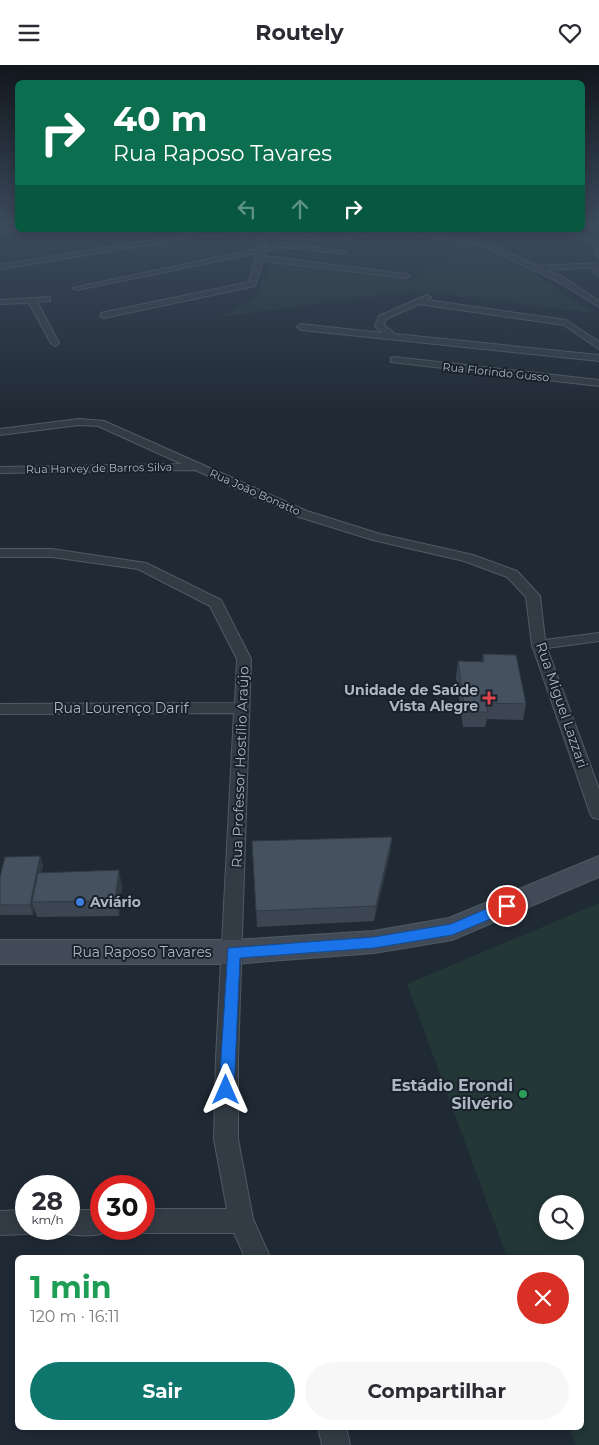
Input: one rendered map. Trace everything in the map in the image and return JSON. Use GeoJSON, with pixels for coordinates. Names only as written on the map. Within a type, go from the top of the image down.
{"type":"FeatureCollection","features":[{"type":"Feature","properties":{"kind":"main road","name":"Rua Raposo Tavares"},"geometry":{"type":"LineString","coordinates":[[0,951],[233,952],[374,943],[452,929],[599,866]]}},
{"type":"Feature","properties":{"kind":"street"},"geometry":{"type":"LineString","coordinates":[[104,315],[231,288]]}},
{"type":"Feature","properties":{"kind":"street"},"geometry":{"type":"LineString","coordinates":[[574,288],[599,305]]}},
{"type":"Feature","properties":{"kind":"street"},"geometry":{"type":"LineString","coordinates":[[393,337],[382,330],[379,322],[387,315],[433,294]]}},
{"type":"Feature","properties":{"kind":"street"},"geometry":{"type":"LineString","coordinates":[[0,303],[47,299]]}},
{"type":"Feature","properties":{"kind":"street"},"geometry":{"type":"LineString","coordinates":[[32,300],[55,343]]}},
{"type":"Feature","properties":{"kind":"street"},"geometry":{"type":"LineString","coordinates":[[418,301],[566,323],[599,346]]}},
{"type":"Feature","properties":{"kind":"street"},"geometry":{"type":"LineString","coordinates":[[302,327],[599,358]]}},
{"type":"Feature","properties":{"kind":"street","name":"Rua Florindo Gusso"},"geometry":{"type":"LineString","coordinates":[[394,360],[599,383]]}},
{"type":"Feature","properties":{"kind":"street","name":"Rua João Bonatto"},"geometry":{"type":"LineString","coordinates":[[0,432],[79,422],[100,423],[303,514],[378,537],[468,558],[512,574]]}},
{"type":"Feature","properties":{"kind":"street","name":"Rua Harvey de Barros Silva"},"geometry":{"type":"LineString","coordinates":[[0,470],[197,467]]}},
{"type":"Feature","properties":{"kind":"street","name":"Rua Professor Hostílio Araújo"},"geometry":{"type":"LineString","coordinates":[[0,553],[52,553],[141,566],[216,603],[244,659],[227,1058],[226,1139],[241,1221],[257,1255]]}},
{"type":"Feature","properties":{"kind":"street","name":"Rua Miguel Lazzari"},"geometry":{"type":"LineString","coordinates":[[512,574],[533,596],[539,645],[599,813]]}},
{"type":"Feature","properties":{"kind":"street"},"geometry":{"type":"LineString","coordinates":[[539,645],[599,637]]}},
{"type":"Feature","properties":{"kind":"street","name":"Rua Lourenço Darif"},"geometry":{"type":"LineString","coordinates":[[0,709],[241,708]]}},
{"type":"Feature","properties":{"kind":"street"},"geometry":{"type":"LineString","coordinates":[[155,1221],[241,1221]]}},
{"type":"Feature","properties":{"kind":"street"},"geometry":{"type":"LineString","coordinates":[[0,1223],[15,1222]]}},
{"type":"Feature","properties":{"kind":"street"},"geometry":{"type":"LineString","coordinates":[[333,1430],[336,1445]]}},
{"type":"Feature","properties":{"kind":"green space"},"geometry":{"type":"Polygon","coordinates":[[[259,288],[557,288],[594,313],[414,291],[219,317],[253,299],[259,288]]]}},
{"type":"Feature","properties":{"kind":"green space","name":"Estádio Erondi Silvério"},"geometry":{"type":"Polygon","coordinates":[[[599,903],[599,1445],[576,1445],[570,1430],[584,1430],[584,1255],[506,1255],[407,984],[599,903]]]}},
{"type":"Feature","properties":{"kind":"building","name":"Unidade de Saúde Vista Alegre"},"geometry":{"type":"Polygon","coordinates":[[[483,654],[516,655],[526,704],[486,703],[488,712],[465,712],[458,661],[484,662],[483,654]]]}},
{"type":"Feature","properties":{"kind":"building"},"geometry":{"type":"Polygon","coordinates":[[[392,837],[376,906],[256,911],[252,841],[392,837]]]}},
{"type":"Feature","properties":{"kind":"building"},"geometry":{"type":"Polygon","coordinates":[[[40,856],[30,905],[0,905],[0,877],[5,857],[40,856]]]}},
{"type":"Feature","properties":{"kind":"building"},"geometry":{"type":"Polygon","coordinates":[[[119,870],[115,901],[32,902],[38,873],[119,870]]]}},
{"type":"Feature","properties":{"kind":"place","name":"Unidade de Saúde Vista Alegre"},"geometry":{"type":"Point","coordinates":[489,698]}},
{"type":"Feature","properties":{"kind":"place","name":"Aviário"},"geometry":{"type":"Point","coordinates":[80,902]}},
{"type":"Feature","properties":{"kind":"place","name":"Estádio Erondi Silvério"},"geometry":{"type":"Point","coordinates":[523,1094]}},
{"type":"Feature","properties":{"kind":"route"},"geometry":{"type":"LineString","coordinates":[[226,1090],[233,952],[374,943],[452,929],[507,906]]}}]}
